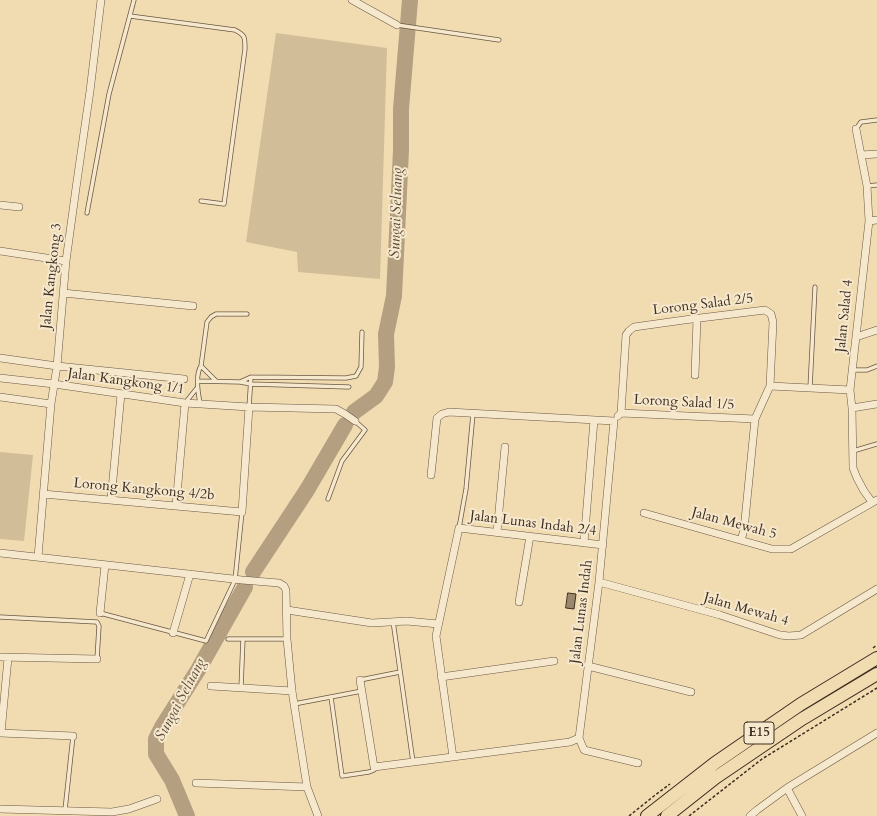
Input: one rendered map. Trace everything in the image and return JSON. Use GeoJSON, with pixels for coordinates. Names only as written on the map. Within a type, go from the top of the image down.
{"type":"FeatureCollection","features":[{"type":"Feature","properties":{"kind":"highway","name":"E15"},"geometry":{"type":"LineString","coordinates":[[646,816],[715,763],[802,704],[877,658]]}},
{"type":"Feature","properties":{"kind":"highway","name":"E15"},"geometry":{"type":"LineString","coordinates":[[667,816],[715,778],[802,719],[877,674]]}},
{"type":"Feature","properties":{"kind":"street","name":"Jalan Kangkong 3"},"geometry":{"type":"LineString","coordinates":[[38,557],[51,404],[66,261],[101,0]]}},
{"type":"Feature","properties":{"kind":"street"},"geometry":{"type":"LineString","coordinates":[[352,0],[398,25]]}},
{"type":"Feature","properties":{"kind":"street","name":"Jalan Salad 4"},"geometry":{"type":"LineString","coordinates":[[856,128],[867,186],[869,221],[850,390],[852,408],[853,468],[864,491],[874,501]]}},
{"type":"Feature","properties":{"kind":"street"},"geometry":{"type":"LineString","coordinates":[[861,156],[877,154]]}},
{"type":"Feature","properties":{"kind":"street"},"geometry":{"type":"LineString","coordinates":[[0,205],[19,207]]}},
{"type":"Feature","properties":{"kind":"street"},"geometry":{"type":"LineString","coordinates":[[869,221],[877,220]]}},
{"type":"Feature","properties":{"kind":"street"},"geometry":{"type":"LineString","coordinates":[[0,251],[66,261]]}},
{"type":"Feature","properties":{"kind":"street"},"geometry":{"type":"LineString","coordinates":[[63,293],[193,306]]}},
{"type":"Feature","properties":{"kind":"street","name":"Lorong Salad 2/5"},"geometry":{"type":"LineString","coordinates":[[621,413],[626,334],[634,327],[765,310],[772,314],[773,322],[770,386],[755,419],[742,540]]}},
{"type":"Feature","properties":{"kind":"street"},"geometry":{"type":"LineString","coordinates":[[695,375],[697,319]]}},
{"type":"Feature","properties":{"kind":"street"},"geometry":{"type":"LineString","coordinates":[[856,337],[877,330]]}},
{"type":"Feature","properties":{"kind":"street"},"geometry":{"type":"LineString","coordinates":[[0,358],[56,366],[184,379]]}},
{"type":"Feature","properties":{"kind":"street","name":"Jalan Kangkong 1/1"},"geometry":{"type":"LineString","coordinates":[[0,378],[54,384],[185,403],[336,410],[355,421]]}},
{"type":"Feature","properties":{"kind":"street"},"geometry":{"type":"LineString","coordinates":[[770,386],[850,390]]}},
{"type":"Feature","properties":{"kind":"street"},"geometry":{"type":"LineString","coordinates":[[111,500],[122,394]]}},
{"type":"Feature","properties":{"kind":"street"},"geometry":{"type":"LineString","coordinates":[[0,397],[51,404]]}},
{"type":"Feature","properties":{"kind":"street"},"geometry":{"type":"LineString","coordinates":[[176,506],[185,403]]}},
{"type":"Feature","properties":{"kind":"street"},"geometry":{"type":"LineString","coordinates":[[852,408],[877,404]]}},
{"type":"Feature","properties":{"kind":"street"},"geometry":{"type":"LineString","coordinates":[[242,512],[249,407]]}},
{"type":"Feature","properties":{"kind":"street"},"geometry":{"type":"LineString","coordinates":[[431,475],[438,418],[442,414],[449,412],[614,421]]}},
{"type":"Feature","properties":{"kind":"street","name":"Lorong Salad 1/5"},"geometry":{"type":"LineString","coordinates":[[614,421],[621,413],[755,419]]}},
{"type":"Feature","properties":{"kind":"street"},"geometry":{"type":"LineString","coordinates":[[584,543],[594,420]]}},
{"type":"Feature","properties":{"kind":"street","name":"Jalan Lunas Indah"},"geometry":{"type":"LineString","coordinates":[[579,738],[603,546],[614,421]]}},
{"type":"Feature","properties":{"kind":"street"},"geometry":{"type":"LineString","coordinates":[[496,532],[505,447]]}},
{"type":"Feature","properties":{"kind":"street","name":"Lorong Kangkong 4/2b"},"geometry":{"type":"LineString","coordinates":[[43,494],[242,512]]}},
{"type":"Feature","properties":{"kind":"street","name":"Jalan Mewah 5"},"geometry":{"type":"LineString","coordinates":[[644,512],[772,549],[791,549],[874,501]]}},
{"type":"Feature","properties":{"kind":"street"},"geometry":{"type":"LineString","coordinates":[[452,757],[436,636],[459,528]]}},
{"type":"Feature","properties":{"kind":"street","name":"Jalan Lunas Indah 2/4"},"geometry":{"type":"LineString","coordinates":[[459,528],[603,546]]}},
{"type":"Feature","properties":{"kind":"street"},"geometry":{"type":"LineString","coordinates":[[519,602],[530,536]]}},
{"type":"Feature","properties":{"kind":"street"},"geometry":{"type":"LineString","coordinates":[[0,553],[279,584],[284,586],[286,590],[287,639],[292,691],[307,787],[318,816]]}},
{"type":"Feature","properties":{"kind":"street"},"geometry":{"type":"LineString","coordinates":[[100,613],[105,564]]}},
{"type":"Feature","properties":{"kind":"street"},"geometry":{"type":"LineString","coordinates":[[173,633],[190,574]]}},
{"type":"Feature","properties":{"kind":"street","name":"Jalan Mewah 4"},"geometry":{"type":"LineString","coordinates":[[599,582],[720,615],[780,635],[789,636],[800,635],[877,589]]}},
{"type":"Feature","properties":{"kind":"street"},"geometry":{"type":"LineString","coordinates":[[287,610],[372,623],[408,621],[438,624]]}},
{"type":"Feature","properties":{"kind":"street"},"geometry":{"type":"LineString","coordinates":[[73,736],[0,733],[4,658],[97,659]]}},
{"type":"Feature","properties":{"kind":"street"},"geometry":{"type":"LineString","coordinates":[[441,677],[554,661]]}},
{"type":"Feature","properties":{"kind":"street"},"geometry":{"type":"LineString","coordinates":[[588,666],[691,692]]}},
{"type":"Feature","properties":{"kind":"street"},"geometry":{"type":"LineString","coordinates":[[360,680],[374,767],[570,742],[579,738],[584,750],[638,763]]}},
{"type":"Feature","properties":{"kind":"street"},"geometry":{"type":"LineString","coordinates":[[211,686],[292,691]]}},
{"type":"Feature","properties":{"kind":"street"},"geometry":{"type":"LineString","coordinates":[[750,816],[787,788],[877,733]]}},
{"type":"Feature","properties":{"kind":"street"},"geometry":{"type":"LineString","coordinates":[[196,783],[307,787]]}},
{"type":"Feature","properties":{"kind":"street"},"geometry":{"type":"LineString","coordinates":[[787,788],[802,816]]}},
{"type":"Feature","properties":{"kind":"street"},"geometry":{"type":"LineString","coordinates":[[0,809],[112,812],[129,809],[157,799]]}},
{"type":"Feature","properties":{"kind":"lane"},"geometry":{"type":"LineString","coordinates":[[87,213],[110,94],[134,0]]}},
{"type":"Feature","properties":{"kind":"lane"},"geometry":{"type":"LineString","coordinates":[[130,16],[235,30],[241,33],[245,38],[245,49],[224,204],[201,201]]}},
{"type":"Feature","properties":{"kind":"lane"},"geometry":{"type":"LineString","coordinates":[[398,25],[498,40]]}},
{"type":"Feature","properties":{"kind":"lane"},"geometry":{"type":"LineString","coordinates":[[856,128],[861,122],[877,120]]}},
{"type":"Feature","properties":{"kind":"lane"},"geometry":{"type":"LineString","coordinates":[[867,186],[877,185]]}},
{"type":"Feature","properties":{"kind":"lane"},"geometry":{"type":"LineString","coordinates":[[810,388],[815,287]]}},
{"type":"Feature","properties":{"kind":"lane"},"geometry":{"type":"LineString","coordinates":[[200,404],[197,388],[207,322],[216,314],[247,314]]}},
{"type":"Feature","properties":{"kind":"lane"},"geometry":{"type":"LineString","coordinates":[[240,382],[251,377],[346,378],[356,376],[361,367],[362,332]]}},
{"type":"Feature","properties":{"kind":"lane"},"geometry":{"type":"LineString","coordinates":[[201,366],[216,381]]}},
{"type":"Feature","properties":{"kind":"lane"},"geometry":{"type":"LineString","coordinates":[[852,370],[867,370],[877,366]]}},
{"type":"Feature","properties":{"kind":"lane"},"geometry":{"type":"LineString","coordinates":[[249,407],[251,377]]}},
{"type":"Feature","properties":{"kind":"lane"},"geometry":{"type":"LineString","coordinates":[[198,381],[349,387]]}},
{"type":"Feature","properties":{"kind":"lane"},"geometry":{"type":"LineString","coordinates":[[185,403],[197,388]]}},
{"type":"Feature","properties":{"kind":"lane"},"geometry":{"type":"LineString","coordinates":[[459,528],[466,489],[473,414]]}},
{"type":"Feature","properties":{"kind":"lane"},"geometry":{"type":"LineString","coordinates":[[328,499],[342,460],[365,430],[355,421]]}},
{"type":"Feature","properties":{"kind":"lane"},"geometry":{"type":"LineString","coordinates":[[853,450],[877,444]]}},
{"type":"Feature","properties":{"kind":"lane"},"geometry":{"type":"LineString","coordinates":[[100,613],[206,641],[238,580],[242,512]]}},
{"type":"Feature","properties":{"kind":"lane"},"geometry":{"type":"LineString","coordinates":[[0,618],[97,622],[99,626],[97,659]]}},
{"type":"Feature","properties":{"kind":"lane"},"geometry":{"type":"LineString","coordinates":[[393,621],[414,762]]}},
{"type":"Feature","properties":{"kind":"lane"},"geometry":{"type":"LineString","coordinates":[[228,639],[287,639]]}},
{"type":"Feature","properties":{"kind":"lane"},"geometry":{"type":"LineString","coordinates":[[241,688],[243,639]]}},
{"type":"Feature","properties":{"kind":"lane"},"geometry":{"type":"LineString","coordinates":[[360,680],[400,672]]}},
{"type":"Feature","properties":{"kind":"lane"},"geometry":{"type":"LineString","coordinates":[[294,704],[362,692]]}},
{"type":"Feature","properties":{"kind":"lane"},"geometry":{"type":"LineString","coordinates":[[331,697],[342,776],[369,772],[374,770],[374,767]]}},
{"type":"Feature","properties":{"kind":"lane"},"geometry":{"type":"LineString","coordinates":[[65,810],[73,736]]}},
{"type":"Feature","properties":{"kind":"path"},"geometry":{"type":"LineString","coordinates":[[689,816],[762,759],[877,688]]}},
{"type":"Feature","properties":{"kind":"shaded area"},"geometry":{"type":"Polygon","coordinates":[[[276,33],[387,48],[380,279],[298,272],[297,252],[246,242],[276,33]]]}},
{"type":"Feature","properties":{"kind":"shaded area"},"geometry":{"type":"Polygon","coordinates":[[[0,452],[33,455],[24,541],[0,539],[0,452]]]}},
{"type":"Feature","properties":{"kind":"building"},"geometry":{"type":"Polygon","coordinates":[[[568,593],[576,594],[574,609],[566,608],[568,593]]]}},
{"type":"Feature","properties":{"kind":"waterway","name":"Sungai Seluang"},"geometry":{"type":"LineString","coordinates":[[354,412],[376,396],[385,382],[387,367],[386,334],[394,296],[401,150],[401,109],[410,0]]}},
{"type":"Feature","properties":{"kind":"waterway","name":"Sungai Seluang"},"geometry":{"type":"LineString","coordinates":[[253,572],[307,490],[345,425]]}},
{"type":"Feature","properties":{"kind":"waterway","name":"Sungai Seluang"},"geometry":{"type":"LineString","coordinates":[[187,816],[172,780],[156,754],[156,739],[198,670],[245,587]]}}]}
